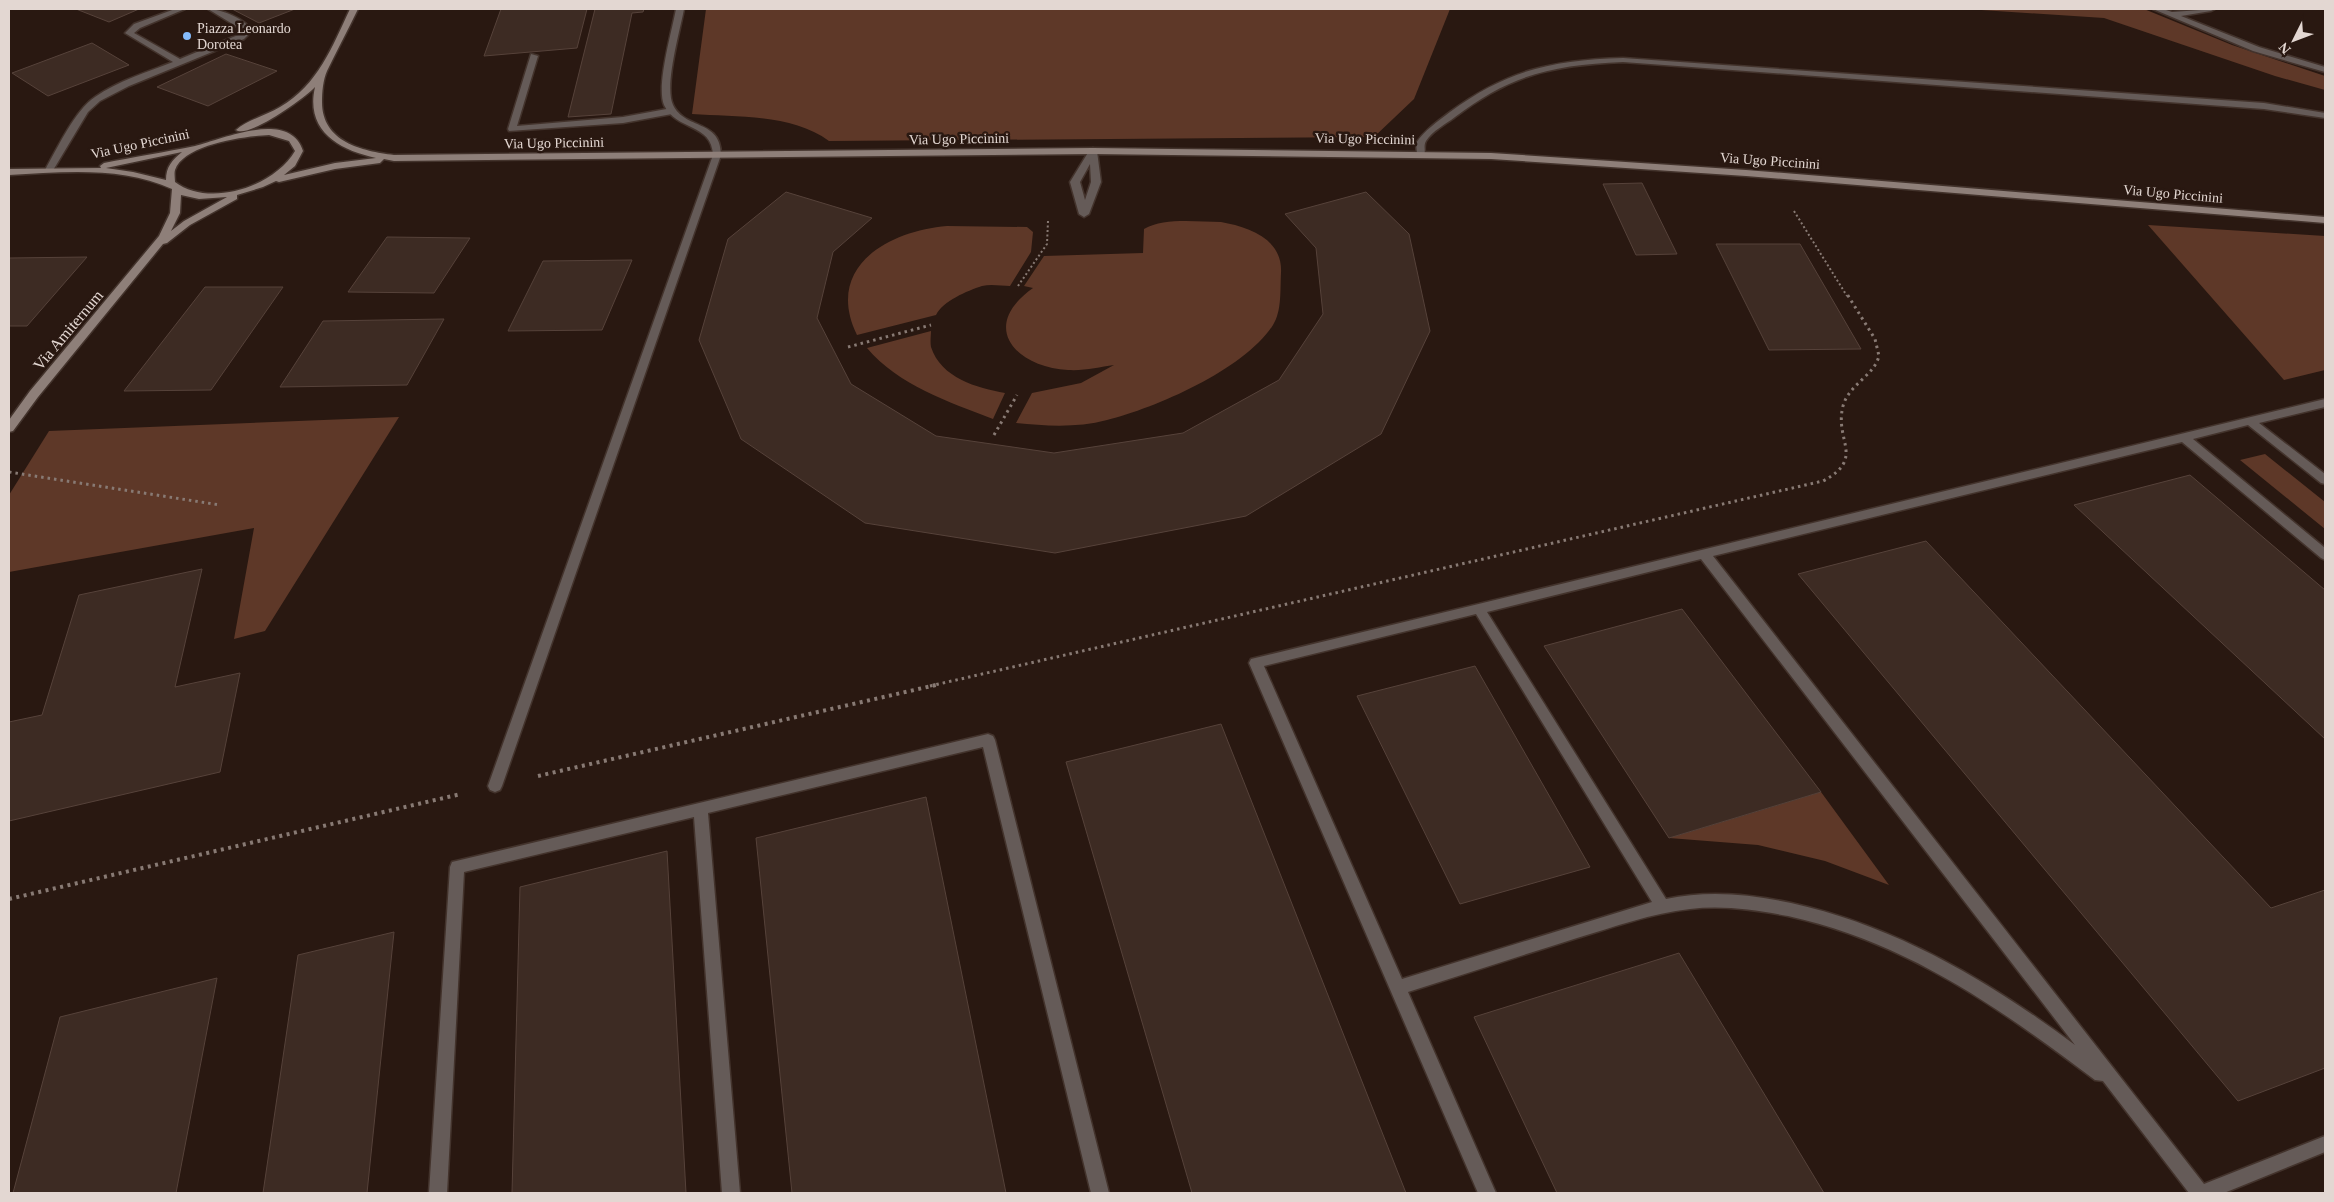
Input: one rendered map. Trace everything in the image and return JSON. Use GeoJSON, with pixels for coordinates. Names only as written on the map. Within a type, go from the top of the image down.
{"type":"FeatureCollection","features":[{"type":"Feature","properties":{"kind":"main road"},"geometry":{"type":"LineString","coordinates":[[210,142],[254,124],[307,92],[323,70],[354,9]]}},
{"type":"Feature","properties":{"kind":"main road","name":"Via Ugo Piccinini"},"geometry":{"type":"LineString","coordinates":[[323,70],[317,110],[326,132],[337,141],[352,149],[379,156],[401,158],[1093,151],[1421,154],[1544,159],[1772,175],[2325,220]]}},
{"type":"Feature","properties":{"kind":"main road"},"geometry":{"type":"LineString","coordinates":[[210,142],[242,134],[260,132],[283,135],[293,140],[299,151],[295,160],[280,175],[260,185]]}},
{"type":"Feature","properties":{"kind":"main road","name":"Via Ugo Piccinini"},"geometry":{"type":"LineString","coordinates":[[80,170],[132,162],[210,142]]}},
{"type":"Feature","properties":{"kind":"main road","name":"Via Amiternum"},"geometry":{"type":"LineString","coordinates":[[9,428],[40,386],[152,252],[172,220],[177,204],[175,188],[169,179],[174,165],[190,152],[210,142]]}},
{"type":"Feature","properties":{"kind":"main road","name":"Via Ugo Piccinini"},"geometry":{"type":"LineString","coordinates":[[9,172],[80,170],[134,175],[188,194],[214,196],[335,166],[401,158]]}},
{"type":"Feature","properties":{"kind":"main road","name":"Via Amiternum"},"geometry":{"type":"LineString","coordinates":[[152,252],[188,223],[260,185]]}},
{"type":"Feature","properties":{"kind":"street"},"geometry":{"type":"LineString","coordinates":[[179,62],[129,33],[137,26],[181,9]]}},
{"type":"Feature","properties":{"kind":"street"},"geometry":{"type":"LineString","coordinates":[[49,170],[85,111],[92,103],[119,88],[241,37],[248,31],[246,27],[212,9]]}},
{"type":"Feature","properties":{"kind":"street"},"geometry":{"type":"LineString","coordinates":[[496,786],[717,155],[718,147],[713,136],[683,122],[672,111],[666,89],[680,9]]}},
{"type":"Feature","properties":{"kind":"street"},"geometry":{"type":"LineString","coordinates":[[2157,9],[2256,49],[2325,70]]}},
{"type":"Feature","properties":{"kind":"street"},"geometry":{"type":"LineString","coordinates":[[2172,15],[2211,9]]}},
{"type":"Feature","properties":{"kind":"street"},"geometry":{"type":"LineString","coordinates":[[534,56],[512,129],[623,120],[672,111]]}},
{"type":"Feature","properties":{"kind":"street"},"geometry":{"type":"LineString","coordinates":[[1421,154],[1420,143],[1428,133],[1496,85],[1544,67],[1598,60],[1632,60],[2264,106],[2325,116]]}},
{"type":"Feature","properties":{"kind":"street"},"geometry":{"type":"LineString","coordinates":[[1093,151],[1096,182],[1084,214],[1075,182],[1093,151]]}},
{"type":"Feature","properties":{"kind":"street"},"geometry":{"type":"LineString","coordinates":[[1487,1193],[1256,663],[2325,403]]}},
{"type":"Feature","properties":{"kind":"street"},"geometry":{"type":"LineString","coordinates":[[2250,421],[2325,480]]}},
{"type":"Feature","properties":{"kind":"street"},"geometry":{"type":"LineString","coordinates":[[2184,437],[2325,555]]}},
{"type":"Feature","properties":{"kind":"street"},"geometry":{"type":"LineString","coordinates":[[1704,554],[2201,1193],[2325,1144]]}},
{"type":"Feature","properties":{"kind":"street"},"geometry":{"type":"LineString","coordinates":[[1479,609],[1663,907]]}},
{"type":"Feature","properties":{"kind":"street"},"geometry":{"type":"LineString","coordinates":[[438,1193],[456,866],[988,740],[1100,1193]]}},
{"type":"Feature","properties":{"kind":"street"},"geometry":{"type":"LineString","coordinates":[[700,808],[731,1193]]}},
{"type":"Feature","properties":{"kind":"street"},"geometry":{"type":"LineString","coordinates":[[1398,988],[1628,915],[1682,903],[1741,901],[1811,912],[1874,933],[1932,960],[2047,1033],[2115,1084]]}},
{"type":"Feature","properties":{"kind":"path"},"geometry":{"type":"LineString","coordinates":[[9,900],[1823,481],[1833,477],[1841,472],[1847,452],[1842,428],[1842,408],[1846,398],[1858,381],[1877,363],[1880,352],[1875,339],[1772,175]]}},
{"type":"Feature","properties":{"kind":"path"},"geometry":{"type":"LineString","coordinates":[[1018,286],[1047,244],[1048,214]]}},
{"type":"Feature","properties":{"kind":"path"},"geometry":{"type":"LineString","coordinates":[[848,347],[931,325]]}},
{"type":"Feature","properties":{"kind":"path"},"geometry":{"type":"LineString","coordinates":[[994,435],[1017,395]]}},
{"type":"Feature","properties":{"kind":"path"},"geometry":{"type":"LineString","coordinates":[[9,472],[220,505]]}},
{"type":"Feature","properties":{"kind":"shaded area"},"geometry":{"type":"Polygon","coordinates":[[[706,9],[1450,9],[1414,99],[1374,137],[829,141],[814,132],[781,121],[692,114],[706,9]]]}},
{"type":"Feature","properties":{"kind":"shaded area"},"geometry":{"type":"Polygon","coordinates":[[[1966,9],[2144,9],[2232,45],[2325,76],[2325,90],[2275,76],[2104,18],[1966,9]]]}},
{"type":"Feature","properties":{"kind":"shaded area"},"geometry":{"type":"Polygon","coordinates":[[[1182,221],[1221,222],[1253,231],[1270,243],[1280,261],[1278,313],[1273,325],[1260,341],[1242,357],[1198,384],[1174,396],[1127,414],[1096,423],[1073,425],[1016,423],[1032,393],[1081,383],[1114,365],[1074,370],[1049,367],[1033,361],[1020,353],[1010,343],[1006,330],[1008,317],[1017,303],[1033,288],[1024,286],[1044,256],[1143,253],[1144,229],[1152,225],[1182,221]]]}},
{"type":"Feature","properties":{"kind":"shaded area"},"geometry":{"type":"Polygon","coordinates":[[[2148,225],[2325,236],[2325,370],[2284,380],[2148,225]]]}},
{"type":"Feature","properties":{"kind":"shaded area"},"geometry":{"type":"Polygon","coordinates":[[[947,226],[1027,227],[1033,232],[1031,252],[1010,286],[982,286],[950,301],[936,315],[857,335],[849,311],[849,290],[855,272],[868,257],[884,245],[925,229],[947,226]]]}},
{"type":"Feature","properties":{"kind":"shaded area"},"geometry":{"type":"Polygon","coordinates":[[[931,331],[931,347],[936,358],[951,374],[983,388],[1005,393],[993,419],[942,399],[909,382],[880,361],[867,348],[931,331]]]}},
{"type":"Feature","properties":{"kind":"shaded area"},"geometry":{"type":"Polygon","coordinates":[[[399,417],[265,631],[234,639],[254,528],[9,572],[9,495],[49,431],[399,417]]]}},
{"type":"Feature","properties":{"kind":"shaded area"},"geometry":{"type":"Polygon","coordinates":[[[2265,454],[2325,502],[2325,529],[2240,460],[2265,454]]]}},
{"type":"Feature","properties":{"kind":"shaded area"},"geometry":{"type":"Polygon","coordinates":[[[1821,792],[1889,885],[1825,861],[1758,845],[1669,838],[1821,792]]]}},
{"type":"Feature","properties":{"kind":"building"},"geometry":{"type":"Polygon","coordinates":[[[76,9],[139,9],[109,22],[76,9]]]}},
{"type":"Feature","properties":{"kind":"building"},"geometry":{"type":"Polygon","coordinates":[[[232,9],[295,9],[259,23],[232,9]]]}},
{"type":"Feature","properties":{"kind":"building"},"geometry":{"type":"Polygon","coordinates":[[[501,9],[587,9],[577,48],[484,56],[501,9]]]}},
{"type":"Feature","properties":{"kind":"building"},"geometry":{"type":"Polygon","coordinates":[[[595,9],[644,9],[643,12],[632,13],[611,114],[568,117],[595,9]]]}},
{"type":"Feature","properties":{"kind":"building"},"geometry":{"type":"Polygon","coordinates":[[[92,43],[129,65],[48,96],[12,73],[92,43]]]}},
{"type":"Feature","properties":{"kind":"building"},"geometry":{"type":"Polygon","coordinates":[[[226,54],[277,71],[208,106],[157,87],[226,54]]]}},
{"type":"Feature","properties":{"kind":"building"},"geometry":{"type":"Polygon","coordinates":[[[1642,183],[1677,254],[1636,255],[1603,184],[1642,183]]]}},
{"type":"Feature","properties":{"kind":"building"},"geometry":{"type":"Polygon","coordinates":[[[786,192],[872,218],[833,252],[817,318],[851,384],[936,436],[1054,453],[1183,433],[1279,380],[1323,314],[1316,248],[1285,214],[1366,192],[1409,234],[1430,331],[1381,434],[1246,516],[1055,553],[865,523],[741,439],[699,340],[728,239],[786,192]]]}},
{"type":"Feature","properties":{"kind":"building"},"geometry":{"type":"Polygon","coordinates":[[[387,237],[470,238],[434,293],[348,292],[387,237]]]}},
{"type":"Feature","properties":{"kind":"building"},"geometry":{"type":"Polygon","coordinates":[[[1716,244],[1800,244],[1861,349],[1769,350],[1716,244]]]}},
{"type":"Feature","properties":{"kind":"building"},"geometry":{"type":"Polygon","coordinates":[[[87,257],[27,326],[9,326],[9,258],[87,257]]]}},
{"type":"Feature","properties":{"kind":"building"},"geometry":{"type":"Polygon","coordinates":[[[632,260],[602,330],[508,331],[543,261],[632,260]]]}},
{"type":"Feature","properties":{"kind":"building"},"geometry":{"type":"Polygon","coordinates":[[[205,287],[283,287],[211,390],[124,391],[205,287]]]}},
{"type":"Feature","properties":{"kind":"building"},"geometry":{"type":"Polygon","coordinates":[[[444,319],[407,385],[280,387],[323,321],[444,319]]]}},
{"type":"Feature","properties":{"kind":"building"},"geometry":{"type":"Polygon","coordinates":[[[2190,475],[2325,590],[2325,739],[2074,505],[2190,475]]]}},
{"type":"Feature","properties":{"kind":"building"},"geometry":{"type":"Polygon","coordinates":[[[1926,541],[2271,908],[2325,890],[2325,1068],[2238,1101],[1798,574],[1926,541]]]}},
{"type":"Feature","properties":{"kind":"building"},"geometry":{"type":"Polygon","coordinates":[[[202,569],[175,687],[240,673],[220,772],[9,821],[9,722],[42,715],[79,595],[202,569]]]}},
{"type":"Feature","properties":{"kind":"building"},"geometry":{"type":"Polygon","coordinates":[[[1682,609],[1821,792],[1669,838],[1544,646],[1682,609]]]}},
{"type":"Feature","properties":{"kind":"building"},"geometry":{"type":"Polygon","coordinates":[[[1475,666],[1590,867],[1460,904],[1357,696],[1475,666]]]}},
{"type":"Feature","properties":{"kind":"building"},"geometry":{"type":"Polygon","coordinates":[[[1221,724],[1406,1193],[1192,1193],[1066,762],[1221,724]]]}},
{"type":"Feature","properties":{"kind":"building"},"geometry":{"type":"Polygon","coordinates":[[[926,797],[1006,1193],[792,1193],[756,838],[926,797]]]}},
{"type":"Feature","properties":{"kind":"building"},"geometry":{"type":"Polygon","coordinates":[[[667,851],[686,1193],[512,1193],[520,887],[667,851]]]}},
{"type":"Feature","properties":{"kind":"building"},"geometry":{"type":"Polygon","coordinates":[[[394,932],[367,1193],[263,1193],[298,955],[394,932]]]}},
{"type":"Feature","properties":{"kind":"building"},"geometry":{"type":"Polygon","coordinates":[[[1679,953],[1824,1193],[1557,1193],[1474,1017],[1679,953]]]}},
{"type":"Feature","properties":{"kind":"building"},"geometry":{"type":"Polygon","coordinates":[[[217,978],[176,1193],[13,1193],[60,1017],[217,978]]]}},
{"type":"Feature","properties":{"kind":"place","name":"Piazza Leonardo Dorotea"},"geometry":{"type":"Point","coordinates":[187,36]}}]}
